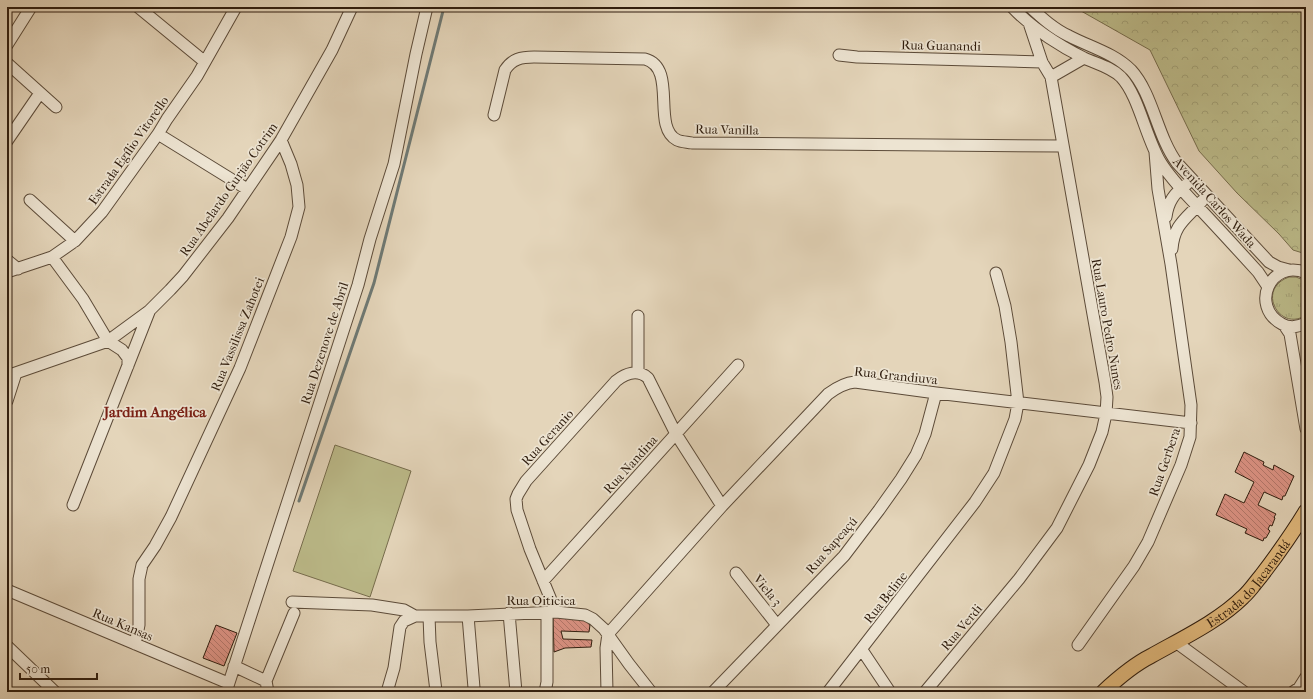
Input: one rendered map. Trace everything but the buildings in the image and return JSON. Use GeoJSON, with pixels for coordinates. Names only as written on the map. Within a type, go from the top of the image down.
{"type":"FeatureCollection","features":[{"type":"Feature","properties":{"kind":"main road","name":"Estrada do Jacarandá"},"geometry":{"type":"LineString","coordinates":[[1103,692],[1132,668],[1219,616],[1243,597],[1289,539],[1306,511]]}},
{"type":"Feature","properties":{"kind":"street"},"geometry":{"type":"LineString","coordinates":[[7,45],[31,7]]}},
{"type":"Feature","properties":{"kind":"street"},"geometry":{"type":"LineString","coordinates":[[138,7],[204,62]]}},
{"type":"Feature","properties":{"kind":"street","name":"Estrada Egílio Vitorello"},"geometry":{"type":"LineString","coordinates":[[12,270],[52,257],[75,241],[102,212],[158,134],[197,76],[236,7]]}},
{"type":"Feature","properties":{"kind":"street","name":"Rua Abelardo Gurjão Cotrim"},"geometry":{"type":"LineString","coordinates":[[11,374],[108,341],[149,311],[183,276],[228,218],[281,140],[332,50],[352,7]]}},
{"type":"Feature","properties":{"kind":"street","name":"Rua Dezenove de Abril"},"geometry":{"type":"LineString","coordinates":[[227,688],[353,300],[370,239],[389,182],[427,7]]}},
{"type":"Feature","properties":{"kind":"street","name":"Avenida Carlos Wada"},"geometry":{"type":"LineString","coordinates":[[1012,7],[1029,23],[1053,41],[1084,58],[1112,70],[1122,78],[1134,100],[1155,152],[1162,164],[1181,188],[1258,272],[1268,287]]}},
{"type":"Feature","properties":{"kind":"street","name":"Avenida Carlos Wada"},"geometry":{"type":"LineString","coordinates":[[1030,7],[1040,17],[1058,30],[1119,60],[1132,72],[1145,94],[1171,155],[1192,181],[1269,262],[1278,267],[1306,273]]}},
{"type":"Feature","properties":{"kind":"street","name":"Rua Lauro Pedro Nunes"},"geometry":{"type":"LineString","coordinates":[[1019,579],[1057,528],[1072,501],[1089,465],[1102,432],[1106,414],[1107,397],[1051,77],[1042,62],[1029,23]]}},
{"type":"Feature","properties":{"kind":"street","name":"Rua Guanandi"},"geometry":{"type":"LineString","coordinates":[[839,55],[857,58],[1042,62]]}},
{"type":"Feature","properties":{"kind":"street","name":"Rua Vanilla"},"geometry":{"type":"LineString","coordinates":[[494,115],[505,70],[509,64],[522,57],[645,59],[652,61],[655,64],[662,77],[664,117],[670,134],[676,140],[692,143],[1062,146]]}},
{"type":"Feature","properties":{"kind":"street"},"geometry":{"type":"LineString","coordinates":[[1051,77],[1084,58]]}},
{"type":"Feature","properties":{"kind":"street"},"geometry":{"type":"LineString","coordinates":[[7,64],[56,107]]}},
{"type":"Feature","properties":{"kind":"street"},"geometry":{"type":"LineString","coordinates":[[7,141],[40,93]]}},
{"type":"Feature","properties":{"kind":"street"},"geometry":{"type":"LineString","coordinates":[[158,134],[247,189]]}},
{"type":"Feature","properties":{"kind":"street","name":"Rua Vassilissa Zahotei"},"geometry":{"type":"LineString","coordinates":[[135,644],[139,625],[139,579],[142,565],[171,517],[240,368],[291,237],[299,207],[297,185],[291,164],[281,140]]}},
{"type":"Feature","properties":{"kind":"street","name":"Rua Gerbera"},"geometry":{"type":"LineString","coordinates":[[1078,645],[1134,566],[1148,542],[1181,464],[1190,437],[1191,405],[1165,223],[1158,189],[1155,152]]}},
{"type":"Feature","properties":{"kind":"street","name":"Rua Gerbera"},"geometry":{"type":"LineString","coordinates":[[1165,223],[1168,206],[1173,197],[1181,188],[1192,181]]}},
{"type":"Feature","properties":{"kind":"street","name":"Rua Gerbera"},"geometry":{"type":"LineString","coordinates":[[1171,264],[1172,242],[1175,232],[1182,220],[1206,196]]}},
{"type":"Feature","properties":{"kind":"street"},"geometry":{"type":"LineString","coordinates":[[30,200],[75,241]]}},
{"type":"Feature","properties":{"kind":"street"},"geometry":{"type":"LineString","coordinates":[[52,257],[84,299],[108,341],[122,350],[128,358],[128,366]]}},
{"type":"Feature","properties":{"kind":"street"},"geometry":{"type":"LineString","coordinates":[[7,260],[12,270]]}},
{"type":"Feature","properties":{"kind":"street"},"geometry":{"type":"LineString","coordinates":[[1289,270],[1277,276],[1268,287],[1266,305],[1276,320],[1284,325],[1292,327],[1306,324]]}},
{"type":"Feature","properties":{"kind":"street","name":"Rua Beline"},"geometry":{"type":"LineString","coordinates":[[828,692],[964,518],[994,473],[1013,426],[1018,403],[1005,306],[996,273]]}},
{"type":"Feature","properties":{"kind":"street"},"geometry":{"type":"LineString","coordinates":[[73,505],[149,311]]}},
{"type":"Feature","properties":{"kind":"street"},"geometry":{"type":"LineString","coordinates":[[638,316],[638,372],[644,374],[652,384],[676,434],[722,506]]}},
{"type":"Feature","properties":{"kind":"street"},"geometry":{"type":"LineString","coordinates":[[1284,325],[1290,334],[1304,408],[1306,429]]}},
{"type":"Feature","properties":{"kind":"street","name":"Rua Nandina"},"geometry":{"type":"LineString","coordinates":[[543,581],[738,365]]}},
{"type":"Feature","properties":{"kind":"street","name":"Rua Geranio"},"geometry":{"type":"LineString","coordinates":[[551,612],[543,581],[521,526],[516,499],[526,481],[616,381],[626,375],[638,372]]}},
{"type":"Feature","properties":{"kind":"street"},"geometry":{"type":"LineString","coordinates":[[7,401],[11,374]]}},
{"type":"Feature","properties":{"kind":"street","name":"Rua Grandiuva"},"geometry":{"type":"LineString","coordinates":[[608,634],[722,506],[828,394],[848,383],[855,382],[1106,414],[1191,423]]}},
{"type":"Feature","properties":{"kind":"street","name":"Rua Sapeaçú"},"geometry":{"type":"LineString","coordinates":[[713,692],[844,556],[901,479],[916,455],[925,434],[936,393]]}},
{"type":"Feature","properties":{"kind":"street","name":"Viela 3"},"geometry":{"type":"LineString","coordinates":[[736,573],[777,625]]}},
{"type":"Feature","properties":{"kind":"street","name":"Rua Verdi"},"geometry":{"type":"LineString","coordinates":[[925,692],[1019,579]]}},
{"type":"Feature","properties":{"kind":"street","name":"Rua Kansas"},"geometry":{"type":"LineString","coordinates":[[7,590],[135,644],[227,688]]}},
{"type":"Feature","properties":{"kind":"street"},"geometry":{"type":"LineString","coordinates":[[234,666],[267,687],[293,608],[372,605],[404,610],[416,616]]}},
{"type":"Feature","properties":{"kind":"street"},"geometry":{"type":"LineString","coordinates":[[545,692],[547,682],[551,612]]}},
{"type":"Feature","properties":{"kind":"street","name":"Rua Oiticica"},"geometry":{"type":"LineString","coordinates":[[416,616],[468,616],[551,612],[585,615],[598,623],[608,634],[651,692]]}},
{"type":"Feature","properties":{"kind":"street"},"geometry":{"type":"LineString","coordinates":[[509,613],[516,692]]}},
{"type":"Feature","properties":{"kind":"street"},"geometry":{"type":"LineString","coordinates":[[389,691],[400,627],[404,620],[416,616]]}},
{"type":"Feature","properties":{"kind":"street"},"geometry":{"type":"LineString","coordinates":[[429,616],[430,642],[436,691]]}},
{"type":"Feature","properties":{"kind":"street"},"geometry":{"type":"LineString","coordinates":[[468,616],[474,688]]}},
{"type":"Feature","properties":{"kind":"street"},"geometry":{"type":"LineString","coordinates":[[607,692],[606,648],[608,634]]}},
{"type":"Feature","properties":{"kind":"street"},"geometry":{"type":"LineString","coordinates":[[1177,642],[1244,692]]}},
{"type":"Feature","properties":{"kind":"street"},"geometry":{"type":"LineString","coordinates":[[7,646],[56,692]]}},
{"type":"Feature","properties":{"kind":"street"},"geometry":{"type":"LineString","coordinates":[[862,650],[890,692]]}},
{"type":"Feature","properties":{"kind":"street"},"geometry":{"type":"LineString","coordinates":[[1293,692],[1299,688],[1306,678]]}},
{"type":"Feature","properties":{"kind":"green space"},"geometry":{"type":"Polygon","coordinates":[[[1074,7],[1306,7],[1306,254],[1293,250],[1279,234],[1237,193],[1199,151],[1150,50],[1074,7]]]}},
{"type":"Feature","properties":{"kind":"green space"},"geometry":{"type":"Polygon","coordinates":[[[1289,277],[1296,277],[1306,281],[1306,315],[1296,319],[1288,318],[1280,314],[1275,307],[1273,299],[1274,291],[1279,283],[1289,277]]]}},
{"type":"Feature","properties":{"kind":"green space"},"geometry":{"type":"Polygon","coordinates":[[[335,445],[411,471],[370,597],[293,571],[335,445]]]}},
{"type":"Feature","properties":{"kind":"waterway"},"geometry":{"type":"LineString","coordinates":[[299,501],[374,283],[444,7]]}},
{"type":"Feature","properties":{"kind":"district","name":"Jardim Angélica"},"geometry":{"type":"Point","coordinates":[155,412]}}]}
